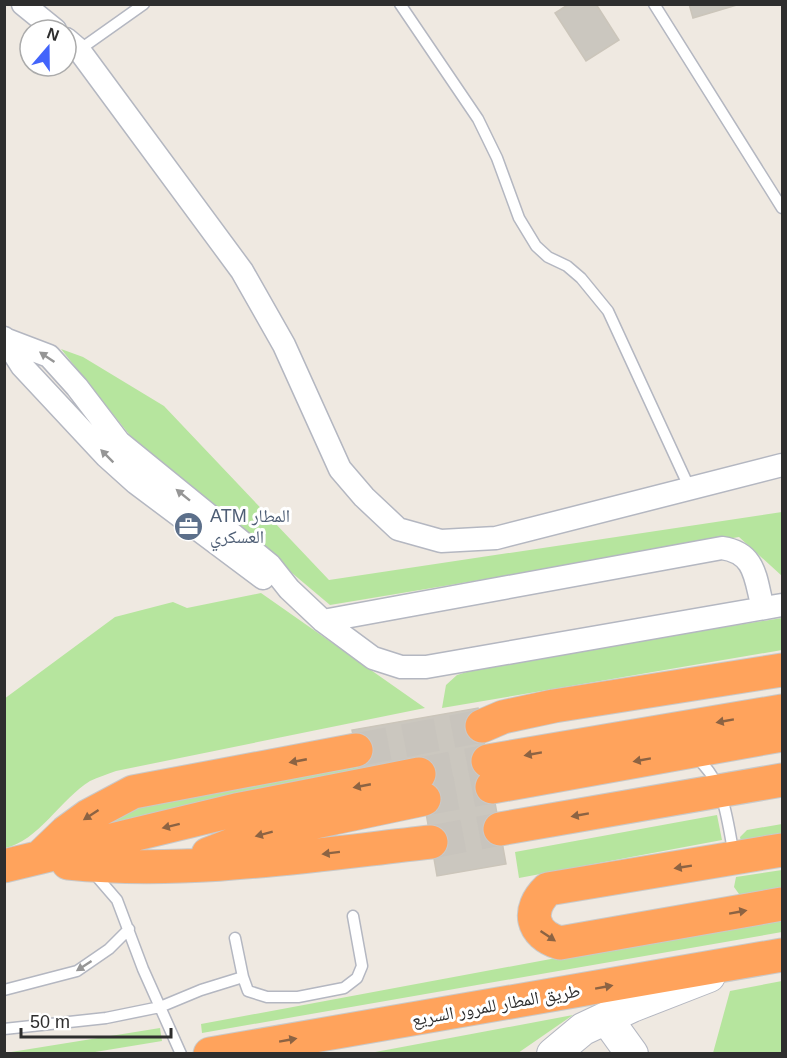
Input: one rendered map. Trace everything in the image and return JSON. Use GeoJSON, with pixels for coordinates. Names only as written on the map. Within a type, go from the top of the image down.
{"type":"FeatureCollection","features":[{"type":"Feature","properties":{"kind":"highway"},"geometry":{"type":"LineString","coordinates":[[783,670],[554,706],[503,717],[482,726],[525,729],[558,726],[783,687]]}},
{"type":"Feature","properties":{"kind":"highway"},"geometry":{"type":"LineString","coordinates":[[783,711],[490,774],[688,752],[783,735]]}},
{"type":"Feature","properties":{"kind":"highway"},"geometry":{"type":"LineString","coordinates":[[37,860],[66,832],[88,816],[133,792],[356,750]]}},
{"type":"Feature","properties":{"kind":"highway"},"geometry":{"type":"LineString","coordinates":[[500,830],[783,780]]}},
{"type":"Feature","properties":{"kind":"highway"},"geometry":{"type":"LineString","coordinates":[[4,866],[37,860],[236,810],[422,786],[265,834],[177,865]]}},
{"type":"Feature","properties":{"kind":"highway"},"geometry":{"type":"LineString","coordinates":[[37,860],[86,864],[177,865],[279,859],[431,842]]}},
{"type":"Feature","properties":{"kind":"highway"},"geometry":{"type":"LineString","coordinates":[[783,850],[548,889],[539,898],[534,909],[535,921],[540,932],[549,940],[560,943],[783,904]]}},
{"type":"Feature","properties":{"kind":"highway","name":"طريق المطار للمرور السريع"},"geometry":{"type":"LineString","coordinates":[[210,1053],[783,955]]}},
{"type":"Feature","properties":{"kind":"street"},"geometry":{"type":"LineString","coordinates":[[23,4],[40,18]]}},
{"type":"Feature","properties":{"kind":"street"},"geometry":{"type":"LineString","coordinates":[[78,52],[242,271],[285,345],[340,469],[364,497],[398,529],[441,541],[496,538],[783,465]]}},
{"type":"Feature","properties":{"kind":"street"},"geometry":{"type":"LineString","coordinates":[[6,339],[49,356],[77,387],[119,442],[270,565],[289,589],[323,621],[373,658],[401,667],[426,667],[773,607],[751,563],[743,555],[722,548],[323,621]]}},
{"type":"Feature","properties":{"kind":"street"},"geometry":{"type":"LineString","coordinates":[[6,339],[12,353],[22,366],[106,456],[136,483],[259,575],[289,589]]}},
{"type":"Feature","properties":{"kind":"street"},"geometry":{"type":"LineString","coordinates":[[57,404],[77,387]]}},
{"type":"Feature","properties":{"kind":"street"},"geometry":{"type":"LineString","coordinates":[[553,1053],[583,1029],[606,1018],[743,963]]}},
{"type":"Feature","properties":{"kind":"street"},"geometry":{"type":"LineString","coordinates":[[606,1018],[632,1053]]}},
{"type":"Feature","properties":{"kind":"lane"},"geometry":{"type":"LineString","coordinates":[[78,41],[144,4]]}},
{"type":"Feature","properties":{"kind":"lane"},"geometry":{"type":"LineString","coordinates":[[400,4],[478,119],[497,158],[519,218],[536,246],[548,258],[567,266],[581,278],[608,311],[691,489]]}},
{"type":"Feature","properties":{"kind":"lane"},"geometry":{"type":"LineString","coordinates":[[654,4],[783,208]]}},
{"type":"Feature","properties":{"kind":"lane"},"geometry":{"type":"LineString","coordinates":[[688,752],[709,771],[720,791],[735,858]]}},
{"type":"Feature","properties":{"kind":"lane"},"geometry":{"type":"LineString","coordinates":[[86,864],[117,900],[143,969],[181,1053]]}},
{"type":"Feature","properties":{"kind":"lane"},"geometry":{"type":"LineString","coordinates":[[235,938],[248,991],[267,998],[298,997],[344,988],[357,978],[362,966],[353,916]]}},
{"type":"Feature","properties":{"kind":"lane"},"geometry":{"type":"LineString","coordinates":[[4,990],[77,971],[109,949],[129,928]]}},
{"type":"Feature","properties":{"kind":"lane"},"geometry":{"type":"LineString","coordinates":[[4,1029],[106,1018],[160,1007],[201,990],[243,977]]}},
{"type":"Feature","properties":{"kind":"green space"},"geometry":{"type":"Polygon","coordinates":[[[61,349],[83,357],[164,406],[329,580],[782,512],[782,576],[739,537],[330,605],[132,438],[61,349]]]}},
{"type":"Feature","properties":{"kind":"green space"},"geometry":{"type":"Polygon","coordinates":[[[261,593],[425,708],[116,771],[90,781],[69,798],[39,829],[17,844],[5,848],[4,699],[115,617],[173,602],[187,608],[261,593]]]}},
{"type":"Feature","properties":{"kind":"green space"},"geometry":{"type":"Polygon","coordinates":[[[782,618],[782,650],[442,708],[446,685],[457,675],[493,664],[782,618]]]}},
{"type":"Feature","properties":{"kind":"green space"},"geometry":{"type":"Polygon","coordinates":[[[359,767],[361,777],[108,831],[102,820],[138,805],[359,767]]]}},
{"type":"Feature","properties":{"kind":"green space"},"geometry":{"type":"Polygon","coordinates":[[[717,815],[722,840],[519,878],[515,852],[717,815]]]}},
{"type":"Feature","properties":{"kind":"green space"},"geometry":{"type":"Polygon","coordinates":[[[782,824],[782,840],[741,842],[740,837],[747,830],[782,824]]]}},
{"type":"Feature","properties":{"kind":"green space"},"geometry":{"type":"Polygon","coordinates":[[[782,870],[782,890],[752,895],[739,894],[734,887],[736,877],[782,870]]]}},
{"type":"Feature","properties":{"kind":"green space"},"geometry":{"type":"Polygon","coordinates":[[[782,916],[782,932],[202,1033],[201,1024],[782,916]]]}},
{"type":"Feature","properties":{"kind":"green space"},"geometry":{"type":"Polygon","coordinates":[[[782,981],[782,1053],[713,1053],[730,991],[782,981]]]}},
{"type":"Feature","properties":{"kind":"green space"},"geometry":{"type":"Polygon","coordinates":[[[573,1015],[518,1053],[370,1053],[573,1015]]]}},
{"type":"Feature","properties":{"kind":"green space"},"geometry":{"type":"Polygon","coordinates":[[[160,1028],[162,1041],[89,1053],[5,1053],[160,1028]]]}},
{"type":"Feature","properties":{"kind":"building"},"geometry":{"type":"Polygon","coordinates":[[[569,4],[596,4],[619,40],[586,61],[555,13],[569,4]]]}},
{"type":"Feature","properties":{"kind":"building"},"geometry":{"type":"Polygon","coordinates":[[[689,4],[740,4],[693,18],[689,4]]]}},
{"type":"Feature","properties":{"kind":"building"},"geometry":{"type":"Polygon","coordinates":[[[478,708],[506,864],[437,876],[418,767],[361,777],[352,730],[478,708]]]}},
{"type":"Feature","properties":{"kind":"tunnel"},"geometry":{"type":"LineString","coordinates":[[356,750],[482,726]]}},
{"type":"Feature","properties":{"kind":"tunnel"},"geometry":{"type":"LineString","coordinates":[[419,774],[488,761]]}},
{"type":"Feature","properties":{"kind":"tunnel"},"geometry":{"type":"LineString","coordinates":[[424,799],[492,787]]}},
{"type":"Feature","properties":{"kind":"tunnel"},"geometry":{"type":"LineString","coordinates":[[431,842],[500,829]]}},
{"type":"Feature","properties":{"kind":"place","name":"ATM المطار العسكري"},"geometry":{"type":"Point","coordinates":[189,526]}}]}
